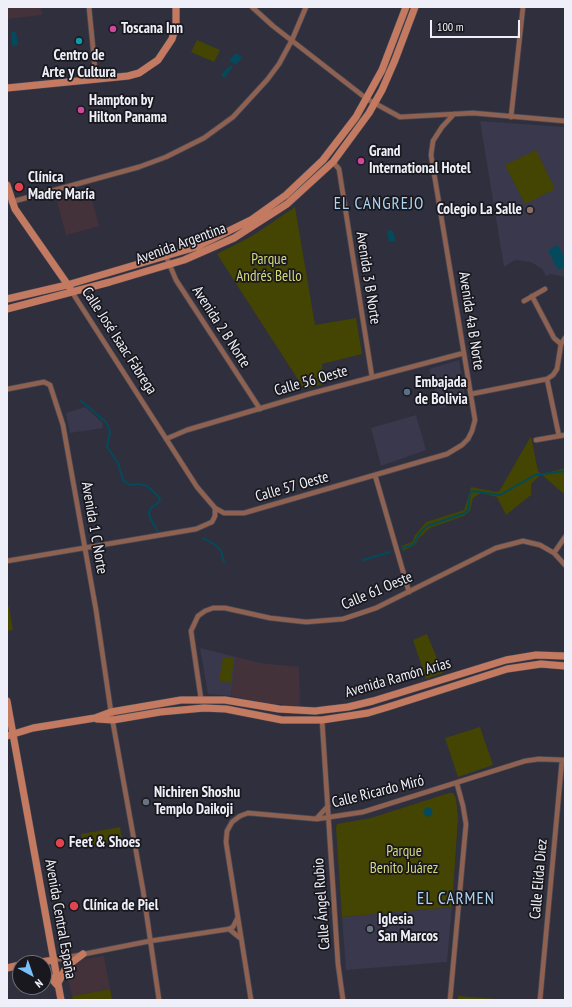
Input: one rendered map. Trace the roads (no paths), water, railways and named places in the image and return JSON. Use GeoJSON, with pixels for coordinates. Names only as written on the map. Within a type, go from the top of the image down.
{"type":"FeatureCollection","features":[{"type":"Feature","properties":{"kind":"street"},"geometry":{"type":"LineString","coordinates":[[89,7],[96,79]]}},
{"type":"Feature","properties":{"kind":"street"},"geometry":{"type":"LineString","coordinates":[[7,88],[128,76],[150,67],[158,60],[172,39],[176,26],[176,7]]}},
{"type":"Feature","properties":{"kind":"street"},"geometry":{"type":"LineString","coordinates":[[252,7],[273,26],[367,99],[400,117],[473,113],[565,121]]}},
{"type":"Feature","properties":{"kind":"street"},"geometry":{"type":"LineString","coordinates":[[11,202],[138,167],[166,157],[204,138],[232,117],[249,101],[280,64],[306,7]]}},
{"type":"Feature","properties":{"kind":"street","name":"Avenida Argentina"},"geometry":{"type":"LineString","coordinates":[[7,299],[68,285],[166,256],[211,241],[251,220],[299,184],[331,151],[367,99],[382,70],[406,7]]}},
{"type":"Feature","properties":{"kind":"street","name":"Avenida Argentina"},"geometry":{"type":"LineString","coordinates":[[7,309],[168,265],[214,248],[251,228],[287,204],[335,159],[374,104],[395,60],[415,7]]}},
{"type":"Feature","properties":{"kind":"street"},"geometry":{"type":"LineString","coordinates":[[511,117],[523,7]]}},
{"type":"Feature","properties":{"kind":"street","name":"Avenida 4a B Norte"},"geometry":{"type":"LineString","coordinates":[[376,475],[447,454],[462,445],[472,431],[474,420],[471,394],[431,155],[433,141],[442,126],[454,114]]}},
{"type":"Feature","properties":{"kind":"street"},"geometry":{"type":"LineString","coordinates":[[439,115],[442,118],[442,126]]}},
{"type":"Feature","properties":{"kind":"street"},"geometry":{"type":"LineString","coordinates":[[331,151],[335,159]]}},
{"type":"Feature","properties":{"kind":"street","name":"Avenida 3 B Norte"},"geometry":{"type":"LineString","coordinates":[[335,159],[339,169],[372,377]]}},
{"type":"Feature","properties":{"kind":"street","name":"Calle José Isaac Fábrega"},"geometry":{"type":"LineString","coordinates":[[7,185],[11,202],[68,285],[198,488],[215,508]]}},
{"type":"Feature","properties":{"kind":"street","name":"Avenida 2 B Norte"},"geometry":{"type":"LineString","coordinates":[[166,256],[168,265],[176,280],[260,409]]}},
{"type":"Feature","properties":{"kind":"street"},"geometry":{"type":"LineString","coordinates":[[107,274],[110,282]]}},
{"type":"Feature","properties":{"kind":"street"},"geometry":{"type":"LineString","coordinates":[[55,288],[60,290],[61,293],[58,296]]}},
{"type":"Feature","properties":{"kind":"street"},"geometry":{"type":"LineString","coordinates":[[524,300],[545,289]]}},
{"type":"Feature","properties":{"kind":"street"},"geometry":{"type":"LineString","coordinates":[[532,296],[554,338],[561,344]]}},
{"type":"Feature","properties":{"kind":"street"},"geometry":{"type":"LineString","coordinates":[[471,394],[547,379],[553,375],[557,368],[561,344],[565,338]]}},
{"type":"Feature","properties":{"kind":"street","name":"Calle 56 Oeste"},"geometry":{"type":"LineString","coordinates":[[166,439],[187,430],[372,377],[464,353]]}},
{"type":"Feature","properties":{"kind":"street"},"geometry":{"type":"LineString","coordinates":[[547,379],[558,436]]}},
{"type":"Feature","properties":{"kind":"street","name":"Avenida 1 C Norte"},"geometry":{"type":"LineString","coordinates":[[8,389],[44,382],[52,387],[63,425],[86,548],[111,712],[143,890],[159,1000]]}},
{"type":"Feature","properties":{"kind":"street"},"geometry":{"type":"LineString","coordinates":[[536,440],[565,435]]}},
{"type":"Feature","properties":{"kind":"street"},"geometry":{"type":"LineString","coordinates":[[376,475],[409,592]]}},
{"type":"Feature","properties":{"kind":"street","name":"Calle 57 Oeste"},"geometry":{"type":"LineString","coordinates":[[215,508],[232,514],[244,513],[376,475]]}},
{"type":"Feature","properties":{"kind":"street"},"geometry":{"type":"LineString","coordinates":[[7,561],[204,527],[212,522],[215,516],[215,508]]}},
{"type":"Feature","properties":{"kind":"street"},"geometry":{"type":"LineString","coordinates":[[554,553],[565,537]]}},
{"type":"Feature","properties":{"kind":"street","name":"Calle 61 Oeste"},"geometry":{"type":"LineString","coordinates":[[201,698],[191,632],[198,616],[213,608],[225,608],[286,621],[319,622],[342,619],[359,614],[409,592],[504,545],[523,541],[532,542],[554,553],[565,565]]}},
{"type":"Feature","properties":{"kind":"street","name":"Avenida Ramón Arias"},"geometry":{"type":"LineString","coordinates":[[10,735],[33,728],[94,718],[111,712],[201,698],[224,700],[279,710],[315,711],[331,709],[374,702],[513,658],[536,655],[565,656]]}},
{"type":"Feature","properties":{"kind":"street","name":"Avenida Ramón Arias"},"geometry":{"type":"LineString","coordinates":[[94,718],[113,720],[167,711],[204,708],[226,710],[282,720],[322,720],[368,712],[507,669],[541,664],[565,666]]}},
{"type":"Feature","properties":{"kind":"street"},"geometry":{"type":"LineString","coordinates":[[446,678],[449,687]]}},
{"type":"Feature","properties":{"kind":"street","name":"Avenida Central España"},"geometry":{"type":"LineString","coordinates":[[7,701],[10,735],[61,1000]]}},
{"type":"Feature","properties":{"kind":"street"},"geometry":{"type":"LineString","coordinates":[[322,720],[324,714],[331,709]]}},
{"type":"Feature","properties":{"kind":"street","name":"Calle Ángel Rubio"},"geometry":{"type":"LineString","coordinates":[[322,720],[338,964],[343,1000]]}},
{"type":"Feature","properties":{"kind":"street","name":"Calle Ricardo Miró"},"geometry":{"type":"LineString","coordinates":[[251,1000],[226,842],[227,831],[232,822],[248,813],[317,819],[363,812],[456,784],[525,761],[538,759],[564,760]]}},
{"type":"Feature","properties":{"kind":"street","name":"Calle Elida Diez"},"geometry":{"type":"LineString","coordinates":[[540,1000],[564,760]]}},
{"type":"Feature","properties":{"kind":"street"},"geometry":{"type":"LineString","coordinates":[[450,1000],[466,824],[463,806],[456,784]]}},
{"type":"Feature","properties":{"kind":"street"},"geometry":{"type":"LineString","coordinates":[[317,819],[323,814],[328,806]]}},
{"type":"Feature","properties":{"kind":"street"},"geometry":{"type":"LineString","coordinates":[[54,960],[150,941],[229,929],[233,927],[237,919]]}},
{"type":"Feature","properties":{"kind":"street"},"geometry":{"type":"LineString","coordinates":[[229,929],[240,938]]}},
{"type":"Feature","properties":{"kind":"street"},"geometry":{"type":"LineString","coordinates":[[52,978],[58,986],[67,966],[83,954]]}},
{"type":"Feature","properties":{"kind":"waterway"},"geometry":{"type":"LineString","coordinates":[[81,401],[106,422],[110,432],[107,447],[118,463],[123,480],[129,485],[139,484],[147,486],[159,497],[160,501],[151,508],[149,512],[150,518],[157,530]]}},
{"type":"Feature","properties":{"kind":"waterway"},"geometry":{"type":"LineString","coordinates":[[402,548],[413,545],[420,533],[427,526],[465,513],[468,510],[470,493],[473,491],[500,495],[535,475],[565,471]]}},
{"type":"Feature","properties":{"kind":"waterway"},"geometry":{"type":"LineString","coordinates":[[203,538],[217,546],[221,551],[224,562]]}},
{"type":"Feature","properties":{"kind":"waterway"},"geometry":{"type":"LineString","coordinates":[[363,560],[390,552]]}},
{"type":"Feature","properties":{"kind":"place","name":"Toscana Inn"},"geometry":{"type":"Point","coordinates":[113,29]}},
{"type":"Feature","properties":{"kind":"place","name":"Centro de Arte y Cultura"},"geometry":{"type":"Point","coordinates":[79,41]}},
{"type":"Feature","properties":{"kind":"place","name":"Hampton by Hilton Panama"},"geometry":{"type":"Point","coordinates":[81,110]}},
{"type":"Feature","properties":{"kind":"place","name":"Grand International Hotel"},"geometry":{"type":"Point","coordinates":[361,161]}},
{"type":"Feature","properties":{"kind":"place","name":"Clínica Madre María"},"geometry":{"type":"Point","coordinates":[19,187]}},
{"type":"Feature","properties":{"kind":"place","name":"Colegio La Salle"},"geometry":{"type":"Point","coordinates":[530,210]}},
{"type":"Feature","properties":{"kind":"place","name":"Embajada de Bolivia"},"geometry":{"type":"Point","coordinates":[407,392]}},
{"type":"Feature","properties":{"kind":"place","name":"Nichiren Shoshu Templo Daikoji"},"geometry":{"type":"Point","coordinates":[146,802]}},
{"type":"Feature","properties":{"kind":"place","name":"Feet & Shoes"},"geometry":{"type":"Point","coordinates":[60,843]}},
{"type":"Feature","properties":{"kind":"place","name":"Clínica de Piel"},"geometry":{"type":"Point","coordinates":[74,906]}},
{"type":"Feature","properties":{"kind":"place","name":"Iglesia San Marcos"},"geometry":{"type":"Point","coordinates":[370,929]}},
{"type":"Feature","properties":{"kind":"district","name":"EL CANGREJO"},"geometry":{"type":"Point","coordinates":[379,204]}},
{"type":"Feature","properties":{"kind":"district","name":"EL CARMEN"},"geometry":{"type":"Point","coordinates":[456,899]}},
{"type":"Feature","properties":{"kind":"park label","name":"Parque Andrés Bello"},"geometry":{"type":"Point","coordinates":[269,268]}},
{"type":"Feature","properties":{"kind":"park label","name":"Parque Benito Juárez"},"geometry":{"type":"Point","coordinates":[404,860]}}]}
